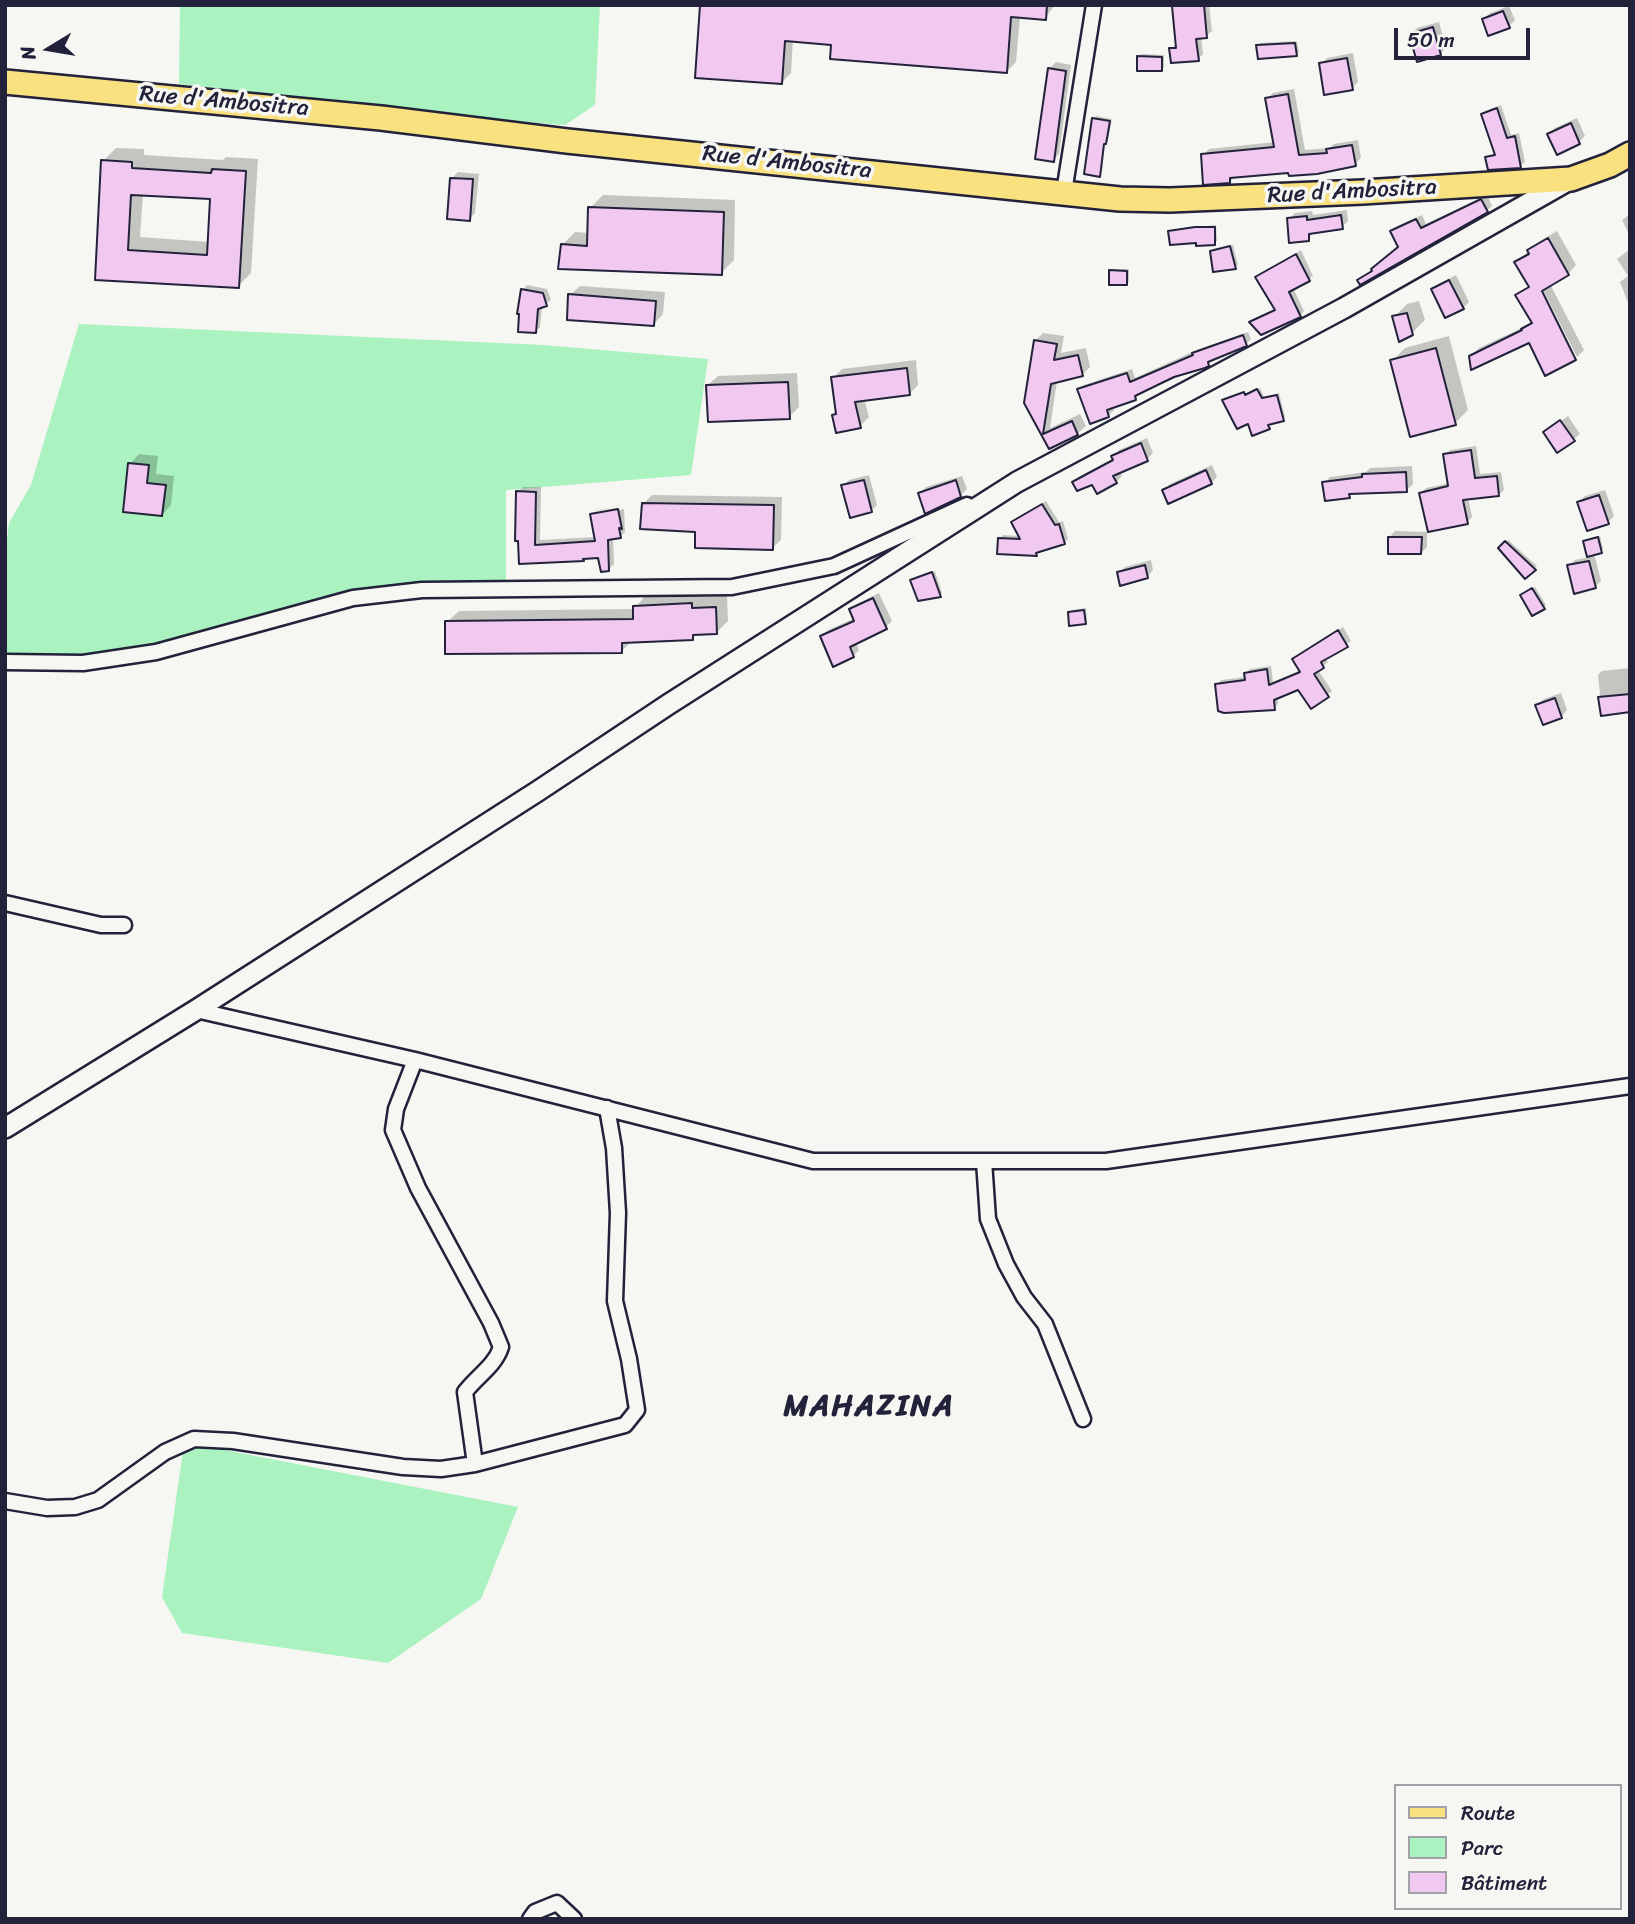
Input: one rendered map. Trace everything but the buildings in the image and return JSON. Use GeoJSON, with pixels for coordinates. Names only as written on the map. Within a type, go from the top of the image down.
{"type":"FeatureCollection","features":[{"type":"Feature","properties":{"kind":"main road","name":"Rue d'Ambositra"},"geometry":{"type":"LineString","coordinates":[[5,82],[381,118],[566,141],[1119,199],[1170,200],[1363,192],[1571,179],[1610,165],[1630,154]]}},
{"type":"Feature","properties":{"kind":"main road"},"geometry":{"type":"LineString","coordinates":[[5,1128],[195,1010],[1017,482],[1344,308],[1571,179]]}},
{"type":"Feature","properties":{"kind":"street"},"geometry":{"type":"LineString","coordinates":[[1064,192],[1094,5]]}},
{"type":"Feature","properties":{"kind":"street"},"geometry":{"type":"LineString","coordinates":[[5,662],[83,663],[156,652],[353,598],[408,592],[465,589],[732,587],[834,566],[1017,482]]}},
{"type":"Feature","properties":{"kind":"street"},"geometry":{"type":"LineString","coordinates":[[5,903],[101,925],[124,925]]}},
{"type":"Feature","properties":{"kind":"street"},"geometry":{"type":"LineString","coordinates":[[195,1010],[415,1060],[813,1161],[1106,1161],[1630,1086]]}},
{"type":"Feature","properties":{"kind":"street"},"geometry":{"type":"LineString","coordinates":[[415,1060],[396,1109],[393,1130],[418,1188],[491,1323],[501,1347],[496,1361],[476,1377],[465,1392],[475,1465]]}},
{"type":"Feature","properties":{"kind":"street"},"geometry":{"type":"LineString","coordinates":[[5,1501],[47,1508],[75,1507],[98,1500],[165,1452],[194,1439],[233,1441],[403,1467],[441,1469],[475,1465],[625,1425],[638,1410],[615,1301],[618,1213],[614,1148],[607,1108]]}},
{"type":"Feature","properties":{"kind":"street"},"geometry":{"type":"LineString","coordinates":[[984,1161],[988,1219],[1006,1264],[1024,1297],[1045,1324],[1083,1419]]}},
{"type":"Feature","properties":{"kind":"street"},"geometry":{"type":"LineString","coordinates":[[530,1919],[535,1912],[557,1903],[574,1919]]}},
{"type":"Feature","properties":{"kind":"green space"},"geometry":{"type":"Polygon","coordinates":[[[180,5],[600,5],[595,105],[565,125],[455,117],[179,84],[180,5]]]}},
{"type":"Feature","properties":{"kind":"green space"},"geometry":{"type":"Polygon","coordinates":[[[79,324],[543,345],[708,359],[691,475],[506,490],[506,588],[353,598],[156,652],[5,662],[5,558],[9,523],[31,485],[79,324]]]}},
{"type":"Feature","properties":{"kind":"green space"},"geometry":{"type":"Polygon","coordinates":[[[204,1446],[518,1507],[481,1599],[388,1663],[182,1633],[162,1597],[183,1451],[204,1446]]]}},
{"type":"Feature","properties":{"kind":"district","name":"MAHAZINA"},"geometry":{"type":"Point","coordinates":[869,1407]}}]}
